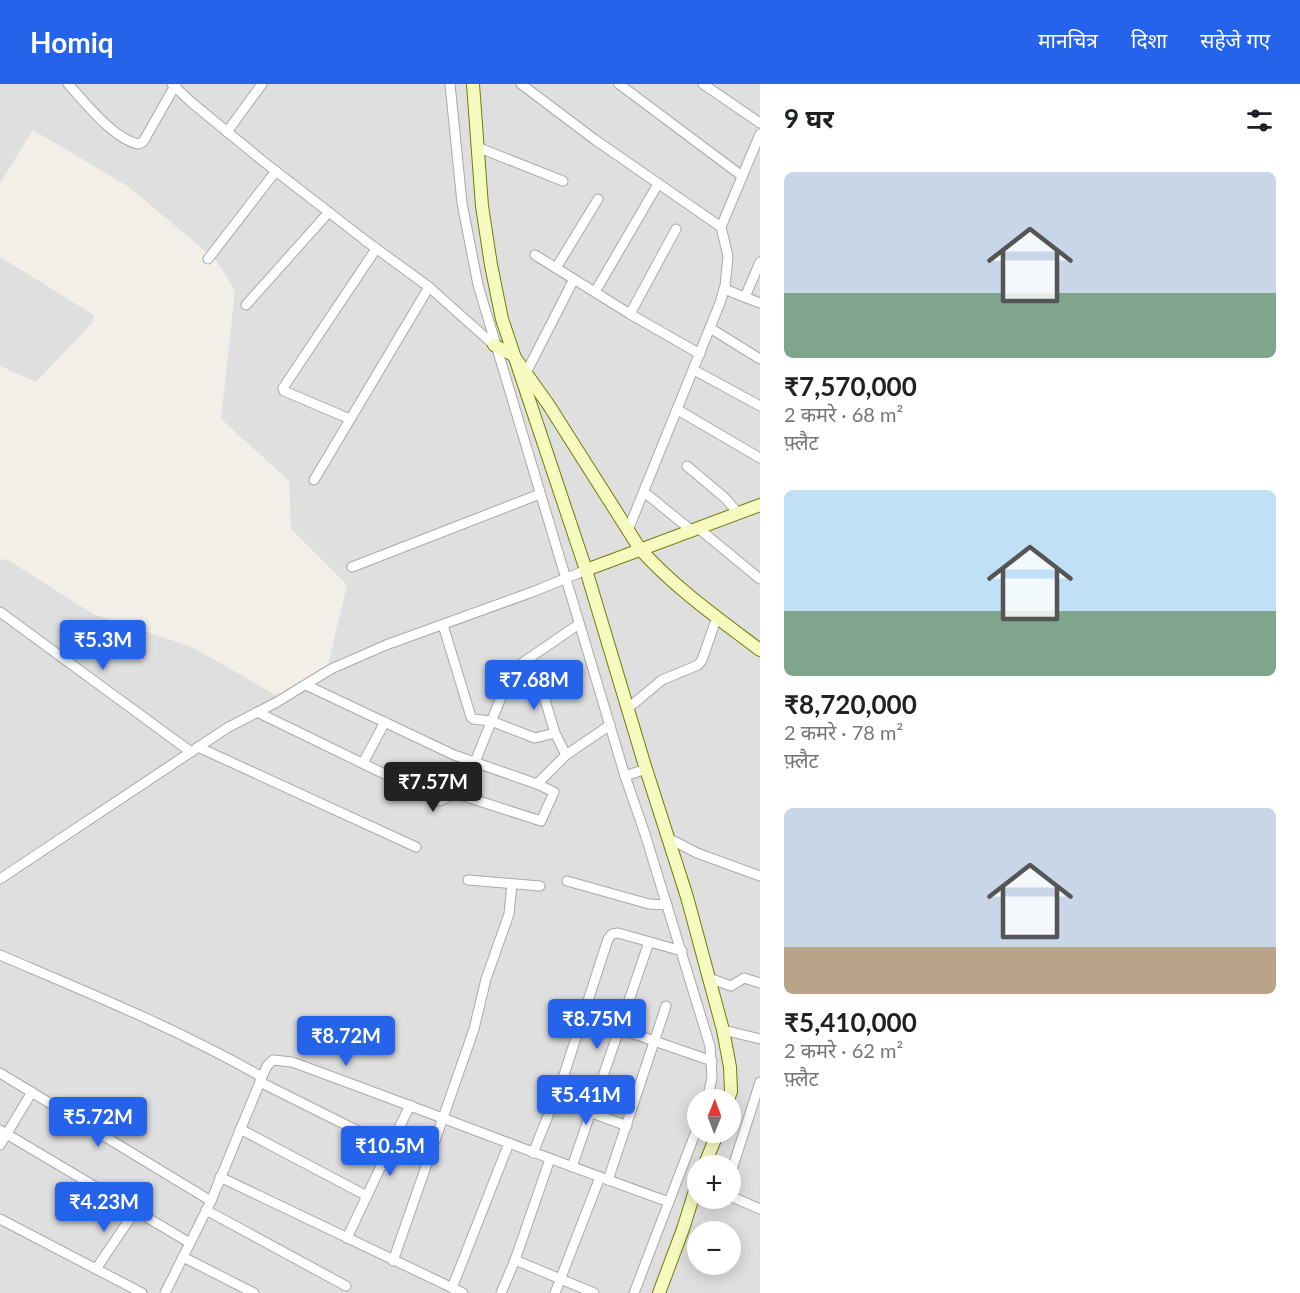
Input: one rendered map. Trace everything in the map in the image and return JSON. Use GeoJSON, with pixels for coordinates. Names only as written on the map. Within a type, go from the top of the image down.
{"type":"FeatureCollection","features":[{"type":"Feature","properties":{"kind":"street"},"geometry":{"type":"LineString","coordinates":[[68,84],[123,138],[138,144],[143,142],[174,85],[276,171],[429,287],[504,350],[526,373],[640,549],[655,566],[760,650]]}},
{"type":"Feature","properties":{"kind":"street"},"geometry":{"type":"LineString","coordinates":[[227,132],[262,84]]}},
{"type":"Feature","properties":{"kind":"street"},"geometry":{"type":"LineString","coordinates":[[450,84],[462,203],[478,285],[504,350],[576,574],[627,709],[635,773],[667,905],[710,1046],[712,1078],[710,1089]]}},
{"type":"Feature","properties":{"kind":"street"},"geometry":{"type":"LineString","coordinates":[[473,84],[482,206],[502,320],[504,350],[540,494],[576,574],[579,624],[609,725],[668,838],[687,897],[723,1030],[730,1067],[730,1089]]}},
{"type":"Feature","properties":{"kind":"street"},"geometry":{"type":"LineString","coordinates":[[521,84],[594,139],[721,227]]}},
{"type":"Feature","properties":{"kind":"street"},"geometry":{"type":"LineString","coordinates":[[703,84],[760,123]]}},
{"type":"Feature","properties":{"kind":"street"},"geometry":{"type":"LineString","coordinates":[[625,86],[742,176]]}},
{"type":"Feature","properties":{"kind":"street"},"geometry":{"type":"LineString","coordinates":[[628,530],[694,370],[724,290],[728,256],[721,227],[760,134]]}},
{"type":"Feature","properties":{"kind":"street"},"geometry":{"type":"LineString","coordinates":[[477,147],[563,181]]}},
{"type":"Feature","properties":{"kind":"street"},"geometry":{"type":"LineString","coordinates":[[208,259],[276,171]]}},
{"type":"Feature","properties":{"kind":"street"},"geometry":{"type":"LineString","coordinates":[[595,292],[658,184]]}},
{"type":"Feature","properties":{"kind":"street"},"geometry":{"type":"LineString","coordinates":[[556,268],[598,199]]}},
{"type":"Feature","properties":{"kind":"street"},"geometry":{"type":"LineString","coordinates":[[246,306],[329,212]]}},
{"type":"Feature","properties":{"kind":"street"},"geometry":{"type":"LineString","coordinates":[[630,314],[676,229]]}},
{"type":"Feature","properties":{"kind":"street"},"geometry":{"type":"LineString","coordinates":[[351,419],[284,391],[283,388],[284,383],[376,249]]}},
{"type":"Feature","properties":{"kind":"street"},"geometry":{"type":"LineString","coordinates":[[536,255],[630,314],[700,354]]}},
{"type":"Feature","properties":{"kind":"street"},"geometry":{"type":"LineString","coordinates":[[745,297],[760,262]]}},
{"type":"Feature","properties":{"kind":"street"},"geometry":{"type":"LineString","coordinates":[[526,373],[574,279]]}},
{"type":"Feature","properties":{"kind":"street"},"geometry":{"type":"LineString","coordinates":[[314,480],[429,287]]}},
{"type":"Feature","properties":{"kind":"street"},"geometry":{"type":"LineString","coordinates":[[724,290],[760,303]]}},
{"type":"Feature","properties":{"kind":"street"},"geometry":{"type":"LineString","coordinates":[[710,328],[760,359]]}},
{"type":"Feature","properties":{"kind":"street"},"geometry":{"type":"LineString","coordinates":[[694,370],[760,406]]}},
{"type":"Feature","properties":{"kind":"street"},"geometry":{"type":"LineString","coordinates":[[678,410],[760,458]]}},
{"type":"Feature","properties":{"kind":"street"},"geometry":{"type":"LineString","coordinates":[[687,466],[738,513]]}},
{"type":"Feature","properties":{"kind":"street"},"geometry":{"type":"LineString","coordinates":[[644,492],[760,579]]}},
{"type":"Feature","properties":{"kind":"street"},"geometry":{"type":"LineString","coordinates":[[352,567],[540,494]]}},
{"type":"Feature","properties":{"kind":"street"},"geometry":{"type":"LineString","coordinates":[[0,879],[227,728],[355,658],[640,549],[760,506]]}},
{"type":"Feature","properties":{"kind":"street"},"geometry":{"type":"LineString","coordinates":[[0,612],[194,749],[416,847]]}},
{"type":"Feature","properties":{"kind":"street"},"geometry":{"type":"LineString","coordinates":[[627,709],[662,680],[698,665],[702,660],[717,617]]}},
{"type":"Feature","properties":{"kind":"street"},"geometry":{"type":"LineString","coordinates":[[475,762],[512,670],[579,624]]}},
{"type":"Feature","properties":{"kind":"street"},"geometry":{"type":"LineString","coordinates":[[443,625],[473,719],[491,721],[535,738],[555,733]]}},
{"type":"Feature","properties":{"kind":"street"},"geometry":{"type":"LineString","coordinates":[[539,680],[555,733],[566,755]]}},
{"type":"Feature","properties":{"kind":"street"},"geometry":{"type":"LineString","coordinates":[[257,712],[440,801],[448,794],[454,793],[539,821],[544,819],[554,792],[454,755],[306,685]]}},
{"type":"Feature","properties":{"kind":"street"},"geometry":{"type":"LineString","coordinates":[[363,764],[385,722]]}},
{"type":"Feature","properties":{"kind":"street"},"geometry":{"type":"LineString","coordinates":[[537,784],[566,755],[609,725]]}},
{"type":"Feature","properties":{"kind":"street"},"geometry":{"type":"LineString","coordinates":[[668,838],[697,853],[760,876]]}},
{"type":"Feature","properties":{"kind":"street"},"geometry":{"type":"LineString","coordinates":[[468,880],[540,886]]}},
{"type":"Feature","properties":{"kind":"street"},"geometry":{"type":"LineString","coordinates":[[567,881],[649,904],[667,905]]}},
{"type":"Feature","properties":{"kind":"street"},"geometry":{"type":"LineString","coordinates":[[393,1261],[474,1029],[495,951],[509,914],[512,884]]}},
{"type":"Feature","properties":{"kind":"street"},"geometry":{"type":"LineString","coordinates":[[533,1153],[555,1099],[608,939],[612,934],[618,933],[682,951]]}},
{"type":"Feature","properties":{"kind":"street"},"geometry":{"type":"LineString","coordinates":[[572,1167],[649,942]]}},
{"type":"Feature","properties":{"kind":"street"},"geometry":{"type":"LineString","coordinates":[[0,955],[142,1016],[227,1057],[261,1080],[390,1147]]}},
{"type":"Feature","properties":{"kind":"street"},"geometry":{"type":"LineString","coordinates":[[709,978],[731,986],[744,978],[760,983]]}},
{"type":"Feature","properties":{"kind":"street"},"geometry":{"type":"LineString","coordinates":[[555,1293],[627,1126],[666,1006]]}},
{"type":"Feature","properties":{"kind":"street"},"geometry":{"type":"LineString","coordinates":[[582,1016],[712,1062]]}},
{"type":"Feature","properties":{"kind":"street"},"geometry":{"type":"LineString","coordinates":[[723,1030],[760,1040]]}},
{"type":"Feature","properties":{"kind":"street"},"geometry":{"type":"LineString","coordinates":[[165,1293],[211,1201],[267,1066],[273,1060],[283,1060],[410,1105],[533,1153],[669,1202]]}},
{"type":"Feature","properties":{"kind":"street"},"geometry":{"type":"LineString","coordinates":[[0,1073],[211,1201]]}},
{"type":"Feature","properties":{"kind":"street"},"geometry":{"type":"LineString","coordinates":[[737,1155],[760,1082]]}},
{"type":"Feature","properties":{"kind":"street"},"geometry":{"type":"LineString","coordinates":[[0,1145],[3,1132],[32,1092]]}},
{"type":"Feature","properties":{"kind":"street"},"geometry":{"type":"LineString","coordinates":[[555,1099],[627,1126]]}},
{"type":"Feature","properties":{"kind":"street"},"geometry":{"type":"LineString","coordinates":[[347,1238],[410,1105]]}},
{"type":"Feature","properties":{"kind":"street"},"geometry":{"type":"LineString","coordinates":[[240,1129],[367,1196]]}},
{"type":"Feature","properties":{"kind":"street"},"geometry":{"type":"LineString","coordinates":[[3,1132],[190,1243]]}},
{"type":"Feature","properties":{"kind":"street"},"geometry":{"type":"LineString","coordinates":[[452,1288],[508,1143]]}},
{"type":"Feature","properties":{"kind":"street"},"geometry":{"type":"LineString","coordinates":[[501,1293],[515,1260],[550,1159]]}},
{"type":"Feature","properties":{"kind":"street"},"geometry":{"type":"LineString","coordinates":[[220,1177],[463,1293]]}},
{"type":"Feature","properties":{"kind":"street"},"geometry":{"type":"LineString","coordinates":[[634,1293],[669,1202],[687,1184]]}},
{"type":"Feature","properties":{"kind":"street"},"geometry":{"type":"LineString","coordinates":[[741,1201],[760,1209]]}},
{"type":"Feature","properties":{"kind":"street"},"geometry":{"type":"LineString","coordinates":[[659,1293],[683,1229],[687,1204]]}},
{"type":"Feature","properties":{"kind":"street"},"geometry":{"type":"LineString","coordinates":[[96,1269],[135,1210]]}},
{"type":"Feature","properties":{"kind":"street"},"geometry":{"type":"LineString","coordinates":[[206,1210],[346,1286]]}},
{"type":"Feature","properties":{"kind":"street"},"geometry":{"type":"LineString","coordinates":[[0,1220],[142,1293]]}},
{"type":"Feature","properties":{"kind":"street"},"geometry":{"type":"LineString","coordinates":[[183,1257],[236,1289],[254,1293]]}},
{"type":"Feature","properties":{"kind":"street"},"geometry":{"type":"LineString","coordinates":[[515,1260],[594,1293]]}},
{"type":"Feature","properties":{"kind":"shaded area"},"geometry":{"type":"Polygon","coordinates":[[[0,84],[760,84],[760,1293],[0,1293],[0,559],[8,560],[93,614],[192,647],[279,697],[328,665],[347,585],[291,529],[289,481],[221,419],[235,291],[216,260],[129,187],[33,130],[0,183],[0,84]]]}},
{"type":"Feature","properties":{"kind":"shaded area"},"geometry":{"type":"Polygon","coordinates":[[[0,257],[94,315],[92,323],[36,382],[0,366],[0,257]]]}}]}
